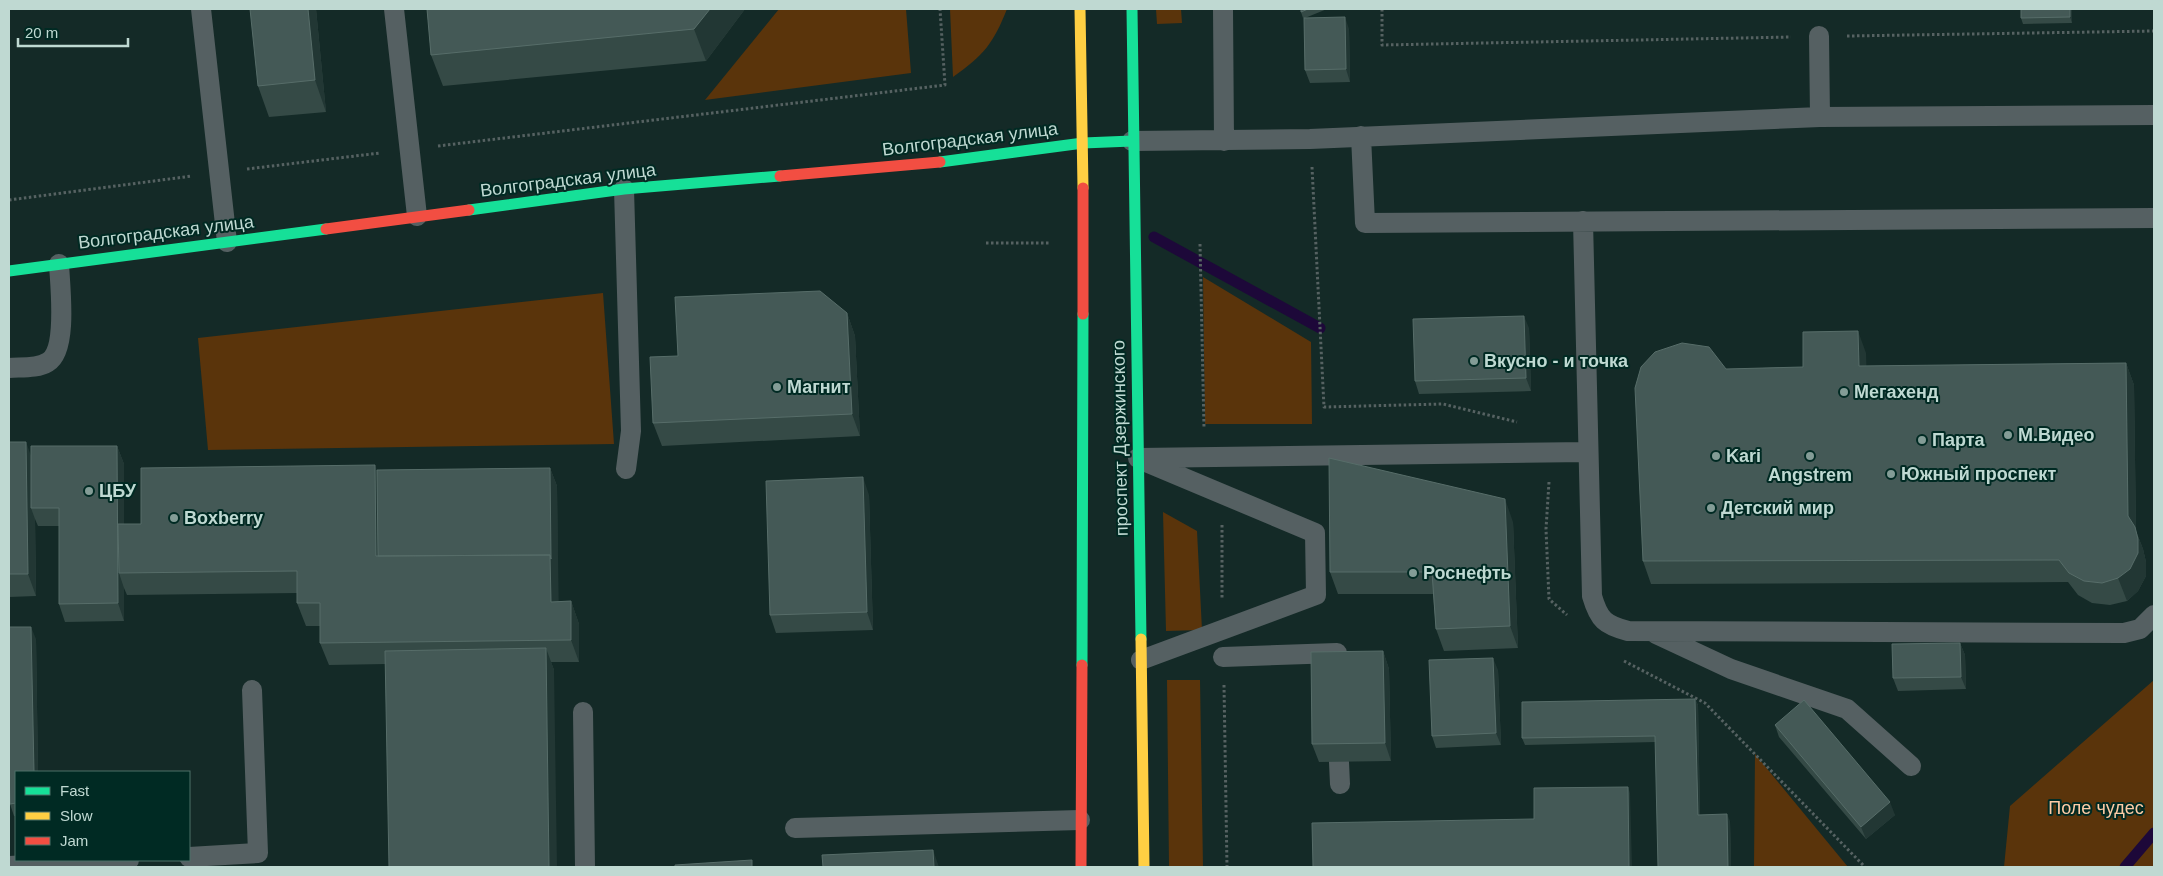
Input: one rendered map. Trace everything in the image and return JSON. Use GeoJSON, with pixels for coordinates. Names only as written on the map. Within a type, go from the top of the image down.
{"type":"FeatureCollection","features":[{"type":"Feature","properties":{"kind":"street","name":"проспект Дзержинского"},"geometry":{"type":"LineString","coordinates":[[1080,9],[1082,143],[1081,867]]}},
{"type":"Feature","properties":{"kind":"street","name":"проспект Дзержинского"},"geometry":{"type":"LineString","coordinates":[[1132,9],[1132,141],[1144,867]]}},
{"type":"Feature","properties":{"kind":"street","name":"Волгоградская улица"},"geometry":{"type":"LineString","coordinates":[[9,271],[624,189],[973,159],[1082,143],[1132,141]]}},
{"type":"Feature","properties":{"kind":"lane"},"geometry":{"type":"LineString","coordinates":[[201,9],[227,242]]}},
{"type":"Feature","properties":{"kind":"lane"},"geometry":{"type":"LineString","coordinates":[[394,9],[416,216]]}},
{"type":"Feature","properties":{"kind":"lane"},"geometry":{"type":"LineString","coordinates":[[1223,9],[1224,141]]}},
{"type":"Feature","properties":{"kind":"lane"},"geometry":{"type":"LineString","coordinates":[[1819,36],[1820,117]]}},
{"type":"Feature","properties":{"kind":"lane"},"geometry":{"type":"LineString","coordinates":[[1132,141],[1310,139],[1820,117],[2154,115]]}},
{"type":"Feature","properties":{"kind":"lane"},"geometry":{"type":"LineString","coordinates":[[1361,136],[1365,223],[2154,218]]}},
{"type":"Feature","properties":{"kind":"lane"},"geometry":{"type":"LineString","coordinates":[[624,189],[631,431],[626,469]]}},
{"type":"Feature","properties":{"kind":"lane"},"geometry":{"type":"LineString","coordinates":[[1583,221],[1587,452],[1592,596],[1597,614],[1611,626],[1628,631],[2124,633],[2140,628],[2154,615]]}},
{"type":"Feature","properties":{"kind":"lane"},"geometry":{"type":"LineString","coordinates":[[9,368],[34,367],[48,362],[57,353],[60,339],[59,264]]}},
{"type":"Feature","properties":{"kind":"lane"},"geometry":{"type":"LineString","coordinates":[[1138,458],[1551,454],[1587,452]]}},
{"type":"Feature","properties":{"kind":"lane"},"geometry":{"type":"LineString","coordinates":[[1138,458],[1315,533],[1316,595],[1141,660]]}},
{"type":"Feature","properties":{"kind":"lane"},"geometry":{"type":"LineString","coordinates":[[1649,631],[1731,669],[1847,709],[1912,766]]}},
{"type":"Feature","properties":{"kind":"lane"},"geometry":{"type":"LineString","coordinates":[[1223,657],[1337,652],[1338,670]]}},
{"type":"Feature","properties":{"kind":"lane"},"geometry":{"type":"LineString","coordinates":[[190,857],[258,860],[252,690]]}},
{"type":"Feature","properties":{"kind":"lane"},"geometry":{"type":"LineString","coordinates":[[583,712],[585,867]]}},
{"type":"Feature","properties":{"kind":"lane"},"geometry":{"type":"LineString","coordinates":[[1339,762],[1340,784]]}},
{"type":"Feature","properties":{"kind":"lane"},"geometry":{"type":"LineString","coordinates":[[795,828],[1080,820]]}},
{"type":"Feature","properties":{"kind":"lane"},"geometry":{"type":"LineString","coordinates":[[9,866],[109,861]]}},
{"type":"Feature","properties":{"kind":"path"},"geometry":{"type":"LineString","coordinates":[[9,200],[409,149],[945,85],[940,9]]}},
{"type":"Feature","properties":{"kind":"path"},"geometry":{"type":"LineString","coordinates":[[1382,9],[1382,44],[2154,31]]}},
{"type":"Feature","properties":{"kind":"path"},"geometry":{"type":"LineString","coordinates":[[1310,139],[1324,407],[1443,404],[1524,424]]}},
{"type":"Feature","properties":{"kind":"path"},"geometry":{"type":"LineString","coordinates":[[986,243],[1051,243]]}},
{"type":"Feature","properties":{"kind":"path"},"geometry":{"type":"LineString","coordinates":[[1200,244],[1205,458]]}},
{"type":"Feature","properties":{"kind":"path"},"geometry":{"type":"LineString","coordinates":[[1551,454],[1546,529],[1550,599],[1571,619]]}},
{"type":"Feature","properties":{"kind":"path"},"geometry":{"type":"LineString","coordinates":[[1615,656],[1705,703],[1865,867]]}},
{"type":"Feature","properties":{"kind":"green space"},"geometry":{"type":"Polygon","coordinates":[[[779,9],[906,9],[911,73],[705,100],[779,9]]]}},
{"type":"Feature","properties":{"kind":"green space"},"geometry":{"type":"Polygon","coordinates":[[[950,9],[1007,9],[997,31],[986,48],[973,62],[953,77],[950,9]]]}},
{"type":"Feature","properties":{"kind":"green space"},"geometry":{"type":"Polygon","coordinates":[[[1156,9],[1181,9],[1182,23],[1157,24],[1156,9]]]}},
{"type":"Feature","properties":{"kind":"green space"},"geometry":{"type":"Polygon","coordinates":[[[1203,277],[1311,342],[1312,424],[1205,424],[1203,277]]]}},
{"type":"Feature","properties":{"kind":"green space"},"geometry":{"type":"Polygon","coordinates":[[[603,293],[614,444],[208,450],[198,338],[603,293]]]}},
{"type":"Feature","properties":{"kind":"green space"},"geometry":{"type":"Polygon","coordinates":[[[1163,512],[1197,531],[1202,630],[1166,631],[1163,512]]]}},
{"type":"Feature","properties":{"kind":"green space"},"geometry":{"type":"Polygon","coordinates":[[[1167,680],[1200,680],[1203,867],[1169,867],[1167,680]]]}},
{"type":"Feature","properties":{"kind":"green space","name":"Поле чудес"},"geometry":{"type":"Polygon","coordinates":[[[2154,680],[2154,867],[2004,867],[2010,806],[2154,680]]]}},
{"type":"Feature","properties":{"kind":"green space"},"geometry":{"type":"Polygon","coordinates":[[[1755,754],[1848,867],[1754,867],[1755,754]]]}},
{"type":"Feature","properties":{"kind":"building"},"geometry":{"type":"Polygon","coordinates":[[[250,9],[308,9],[315,80],[258,86],[250,9]]]}},
{"type":"Feature","properties":{"kind":"building"},"geometry":{"type":"Polygon","coordinates":[[[427,9],[710,9],[694,29],[431,55],[427,9]]]}},
{"type":"Feature","properties":{"kind":"building"},"geometry":{"type":"Polygon","coordinates":[[[2021,9],[2070,9],[2070,17],[2021,18],[2021,9]]]}},
{"type":"Feature","properties":{"kind":"building"},"geometry":{"type":"Polygon","coordinates":[[[1345,17],[1346,69],[1305,70],[1304,18],[1345,17]]]}},
{"type":"Feature","properties":{"kind":"building"},"geometry":{"type":"Polygon","coordinates":[[[820,291],[847,313],[852,414],[653,423],[650,357],[678,356],[675,297],[820,291]]]}},
{"type":"Feature","properties":{"kind":"building","name":"Вкусно - и точка"},"geometry":{"type":"Polygon","coordinates":[[[1524,316],[1526,378],[1415,381],[1413,319],[1524,316]]]}},
{"type":"Feature","properties":{"kind":"building","name":"Южный проспект"},"geometry":{"type":"Polygon","coordinates":[[[1858,331],[1859,366],[2126,363],[2128,516],[2135,527],[2138,539],[2138,553],[2130,569],[2118,578],[2102,583],[2084,581],[2069,573],[2059,560],[1643,561],[1635,388],[1641,367],[1655,352],[1682,343],[1709,347],[1726,369],[1803,367],[1803,332],[1858,331]]]}},
{"type":"Feature","properties":{"kind":"building"},"geometry":{"type":"Polygon","coordinates":[[[9,442],[26,442],[28,574],[9,574],[9,442]]]}},
{"type":"Feature","properties":{"kind":"building"},"geometry":{"type":"Polygon","coordinates":[[[31,446],[117,446],[118,603],[59,604],[59,508],[31,508],[31,446]]]}},
{"type":"Feature","properties":{"kind":"building"},"geometry":{"type":"Polygon","coordinates":[[[1329,458],[1505,499],[1510,626],[1436,629],[1432,572],[1330,572],[1329,458]]]}},
{"type":"Feature","properties":{"kind":"building"},"geometry":{"type":"Polygon","coordinates":[[[375,465],[376,556],[550,555],[551,602],[571,601],[571,640],[320,643],[320,603],[297,603],[297,571],[119,573],[118,524],[141,524],[141,468],[375,465]]]}},
{"type":"Feature","properties":{"kind":"building"},"geometry":{"type":"Polygon","coordinates":[[[550,468],[551,559],[550,555],[378,556],[377,470],[550,468]]]}},
{"type":"Feature","properties":{"kind":"building"},"geometry":{"type":"Polygon","coordinates":[[[863,477],[867,612],[770,615],[766,481],[863,477]]]}},
{"type":"Feature","properties":{"kind":"building"},"geometry":{"type":"Polygon","coordinates":[[[9,627],[31,627],[34,771],[15,771],[15,803],[10,804],[9,627]]]}},
{"type":"Feature","properties":{"kind":"building"},"geometry":{"type":"Polygon","coordinates":[[[1960,643],[1961,677],[1893,678],[1892,644],[1960,643]]]}},
{"type":"Feature","properties":{"kind":"building"},"geometry":{"type":"Polygon","coordinates":[[[546,648],[549,867],[389,867],[385,651],[546,648]]]}},
{"type":"Feature","properties":{"kind":"building"},"geometry":{"type":"Polygon","coordinates":[[[1383,651],[1385,743],[1312,744],[1311,652],[1383,651]]]}},
{"type":"Feature","properties":{"kind":"building"},"geometry":{"type":"Polygon","coordinates":[[[1493,658],[1496,733],[1432,736],[1429,660],[1493,658]]]}},
{"type":"Feature","properties":{"kind":"building"},"geometry":{"type":"Polygon","coordinates":[[[1695,699],[1698,815],[1727,814],[1728,867],[1658,867],[1655,736],[1522,738],[1522,702],[1695,699]]]}},
{"type":"Feature","properties":{"kind":"building"},"geometry":{"type":"Polygon","coordinates":[[[1804,700],[1890,802],[1861,827],[1775,725],[1804,700]]]}},
{"type":"Feature","properties":{"kind":"building"},"geometry":{"type":"Polygon","coordinates":[[[1628,787],[1629,867],[1313,867],[1312,823],[1534,819],[1534,788],[1628,787]]]}},
{"type":"Feature","properties":{"kind":"building"},"geometry":{"type":"Polygon","coordinates":[[[933,850],[934,867],[823,867],[822,855],[933,850]]]}},
{"type":"Feature","properties":{"kind":"building"},"geometry":{"type":"Polygon","coordinates":[[[752,860],[752,867],[675,867],[675,865],[752,860]]]}},
{"type":"Feature","properties":{"kind":"waterway"},"geometry":{"type":"LineString","coordinates":[[1154,237],[1320,328]]}},
{"type":"Feature","properties":{"kind":"waterway"},"geometry":{"type":"LineString","coordinates":[[2125,867],[2154,833]]}},
{"type":"Feature","properties":{"kind":"traffic: fast"},"geometry":{"type":"LineString","coordinates":[[1132,9],[1141,639]]}},
{"type":"Feature","properties":{"kind":"traffic: fast"},"geometry":{"type":"LineString","coordinates":[[940,162],[1083,143],[1132,141]]}},
{"type":"Feature","properties":{"kind":"traffic: fast"},"geometry":{"type":"LineString","coordinates":[[469,210],[624,189],[780,176]]}},
{"type":"Feature","properties":{"kind":"traffic: fast"},"geometry":{"type":"LineString","coordinates":[[9,271],[326,229]]}},
{"type":"Feature","properties":{"kind":"traffic: fast"},"geometry":{"type":"LineString","coordinates":[[1082,665],[1083,314]]}},
{"type":"Feature","properties":{"kind":"traffic: slow"},"geometry":{"type":"LineString","coordinates":[[1080,9],[1083,188]]}},
{"type":"Feature","properties":{"kind":"traffic: slow"},"geometry":{"type":"LineString","coordinates":[[1141,639],[1144,867]]}},
{"type":"Feature","properties":{"kind":"traffic: jam"},"geometry":{"type":"LineString","coordinates":[[780,176],[940,162]]}},
{"type":"Feature","properties":{"kind":"traffic: jam"},"geometry":{"type":"LineString","coordinates":[[1083,188],[1083,314]]}},
{"type":"Feature","properties":{"kind":"traffic: jam"},"geometry":{"type":"LineString","coordinates":[[326,229],[469,210]]}},
{"type":"Feature","properties":{"kind":"traffic: jam"},"geometry":{"type":"LineString","coordinates":[[1081,867],[1082,665]]}},
{"type":"Feature","properties":{"kind":"place","name":"Вкусно - и точка"},"geometry":{"type":"Point","coordinates":[1474,361]}},
{"type":"Feature","properties":{"kind":"place","name":"Магнит"},"geometry":{"type":"Point","coordinates":[777,387]}},
{"type":"Feature","properties":{"kind":"place","name":"Мегахенд"},"geometry":{"type":"Point","coordinates":[1844,392]}},
{"type":"Feature","properties":{"kind":"place","name":"М.Видео"},"geometry":{"type":"Point","coordinates":[2008,435]}},
{"type":"Feature","properties":{"kind":"place","name":"Парта"},"geometry":{"type":"Point","coordinates":[1922,440]}},
{"type":"Feature","properties":{"kind":"place","name":"Kari"},"geometry":{"type":"Point","coordinates":[1716,456]}},
{"type":"Feature","properties":{"kind":"place","name":"Angstrem"},"geometry":{"type":"Point","coordinates":[1810,456]}},
{"type":"Feature","properties":{"kind":"place","name":"Южный проспект"},"geometry":{"type":"Point","coordinates":[1891,474]}},
{"type":"Feature","properties":{"kind":"place","name":"ЦБУ"},"geometry":{"type":"Point","coordinates":[89,491]}},
{"type":"Feature","properties":{"kind":"place","name":"Детский мир"},"geometry":{"type":"Point","coordinates":[1711,508]}},
{"type":"Feature","properties":{"kind":"place","name":"Boxberry"},"geometry":{"type":"Point","coordinates":[174,518]}},
{"type":"Feature","properties":{"kind":"place","name":"Роснефть"},"geometry":{"type":"Point","coordinates":[1413,573]}}]}
